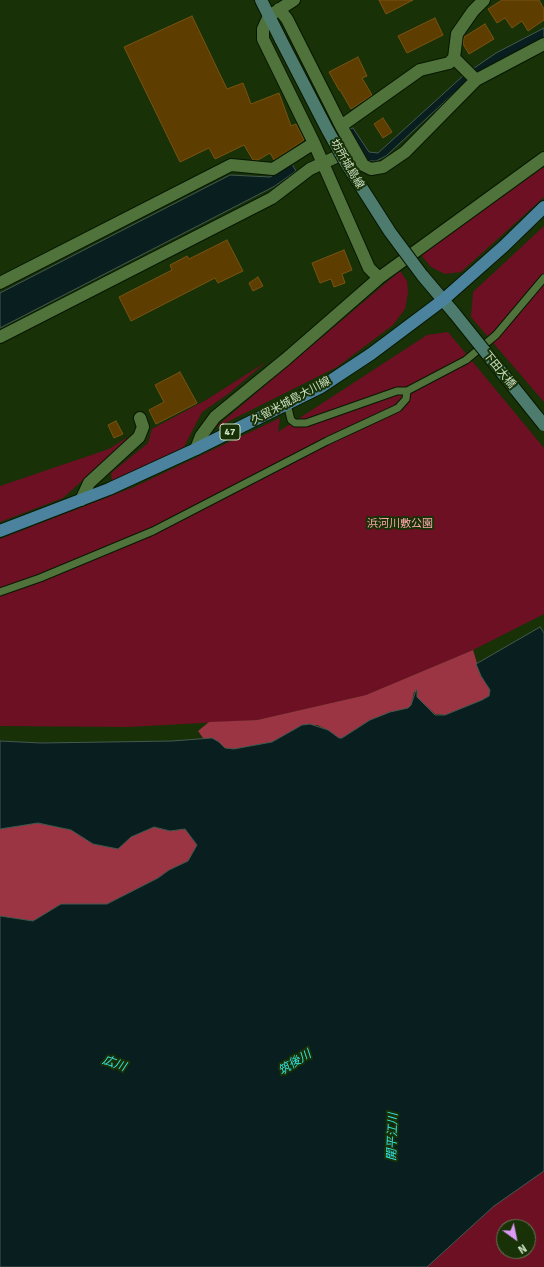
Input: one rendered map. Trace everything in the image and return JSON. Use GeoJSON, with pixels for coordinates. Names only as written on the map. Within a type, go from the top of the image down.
{"type":"FeatureCollection","features":[{"type":"Feature","properties":{"kind":"main road","name":"坊所城島線"},"geometry":{"type":"LineString","coordinates":[[261,0],[274,13],[281,40],[346,163],[390,232],[422,275],[455,314]]}},
{"type":"Feature","properties":{"kind":"main road","name":"久留米城島大川線"},"geometry":{"type":"LineString","coordinates":[[0,531],[109,489],[196,449],[321,387],[371,354],[443,300],[504,246],[544,207]]}},
{"type":"Feature","properties":{"kind":"main road","name":"下田大橋"},"geometry":{"type":"LineString","coordinates":[[455,314],[544,425]]}},
{"type":"Feature","properties":{"kind":"street"},"geometry":{"type":"LineString","coordinates":[[294,0],[274,13],[263,29],[263,39],[314,143],[369,268],[379,278]]}},
{"type":"Feature","properties":{"kind":"street"},"geometry":{"type":"LineString","coordinates":[[341,126],[420,70],[449,63],[454,58],[457,34],[473,11],[484,0]]}},
{"type":"Feature","properties":{"kind":"street"},"geometry":{"type":"LineString","coordinates":[[274,13],[287,20],[341,126],[363,165],[371,169],[383,167],[405,152],[476,80],[544,44]]}},
{"type":"Feature","properties":{"kind":"street"},"geometry":{"type":"LineString","coordinates":[[454,58],[476,80]]}},
{"type":"Feature","properties":{"kind":"street"},"geometry":{"type":"LineString","coordinates":[[0,283],[231,165],[273,170],[314,143]]}},
{"type":"Feature","properties":{"kind":"street"},"geometry":{"type":"LineString","coordinates":[[0,337],[272,198],[310,169],[322,162],[354,149]]}},
{"type":"Feature","properties":{"kind":"street"},"geometry":{"type":"LineString","coordinates":[[196,449],[201,436],[215,417],[286,359],[379,278],[544,158]]}},
{"type":"Feature","properties":{"kind":"street"},"geometry":{"type":"LineString","coordinates":[[81,500],[89,483],[140,437],[143,427],[140,418]]}},
{"type":"Feature","properties":{"kind":"lane"},"geometry":{"type":"LineString","coordinates":[[287,404],[290,420],[295,423],[306,423],[397,391],[407,391],[466,360],[496,335],[544,278]]}},
{"type":"Feature","properties":{"kind":"lane"},"geometry":{"type":"LineString","coordinates":[[0,592],[40,578],[153,531],[327,441],[398,408],[406,399],[407,391]]}},
{"type":"Feature","properties":{"kind":"green space"},"geometry":{"type":"Polygon","coordinates":[[[544,167],[544,197],[461,272],[445,274],[431,267],[421,255],[544,167]]]}},
{"type":"Feature","properties":{"kind":"green space"},"geometry":{"type":"Polygon","coordinates":[[[544,226],[544,402],[471,317],[473,292],[544,226]]]}},
{"type":"Feature","properties":{"kind":"green space"},"geometry":{"type":"Polygon","coordinates":[[[400,271],[407,281],[408,292],[405,309],[393,325],[337,367],[215,428],[400,271]]]}},
{"type":"Feature","properties":{"kind":"green space","name":"浜河川敷公園"},"geometry":{"type":"Polygon","coordinates":[[[448,332],[544,448],[544,614],[473,650],[366,695],[257,720],[128,727],[0,726],[0,539],[134,487],[280,418],[278,432],[427,335],[448,332]]]}},
{"type":"Feature","properties":{"kind":"green space"},"geometry":{"type":"Polygon","coordinates":[[[266,362],[228,394],[202,412],[184,447],[112,481],[111,473],[148,443],[152,429],[206,400],[266,362]]]}},
{"type":"Feature","properties":{"kind":"green space"},"geometry":{"type":"Polygon","coordinates":[[[136,432],[63,498],[0,522],[0,486],[109,449],[136,432]]]}},
{"type":"Feature","properties":{"kind":"green space"},"geometry":{"type":"Polygon","coordinates":[[[544,1171],[544,1267],[427,1267],[494,1206],[544,1171]]]}},
{"type":"Feature","properties":{"kind":"shaded area"},"geometry":{"type":"Polygon","coordinates":[[[473,650],[481,676],[490,690],[489,696],[445,715],[435,714],[417,697],[417,691],[414,692],[411,705],[408,708],[370,720],[342,738],[339,738],[328,730],[317,725],[302,725],[272,742],[234,749],[225,748],[212,738],[203,738],[198,731],[209,722],[257,720],[366,695],[473,650]]]}},
{"type":"Feature","properties":{"kind":"shaded area"},"geometry":{"type":"Polygon","coordinates":[[[38,823],[71,830],[93,844],[118,849],[131,837],[154,827],[170,831],[185,829],[197,845],[188,861],[107,904],[61,904],[33,921],[0,916],[0,829],[38,823]]]}},
{"type":"Feature","properties":{"kind":"water"},"geometry":{"type":"Polygon","coordinates":[[[544,28],[544,38],[468,80],[386,156],[376,161],[368,161],[349,129],[353,128],[369,152],[378,153],[464,75],[496,53],[544,28]]]}},
{"type":"Feature","properties":{"kind":"water"},"geometry":{"type":"Polygon","coordinates":[[[292,164],[296,171],[275,186],[0,328],[0,293],[230,175],[270,177],[292,164]]]}},
{"type":"Feature","properties":{"kind":"water"},"geometry":{"type":"Polygon","coordinates":[[[540,627],[544,633],[544,1171],[494,1206],[427,1267],[0,1267],[0,916],[33,921],[61,904],[107,904],[188,861],[197,845],[185,829],[170,831],[154,827],[131,837],[118,849],[93,844],[71,830],[38,823],[0,829],[0,741],[41,743],[172,741],[212,738],[225,748],[234,749],[272,742],[302,725],[310,724],[328,730],[339,738],[342,738],[370,720],[390,712],[408,708],[411,705],[416,690],[417,697],[435,715],[445,715],[482,700],[489,696],[490,690],[481,676],[476,664],[540,627]]]}},
{"type":"Feature","properties":{"kind":"building"},"geometry":{"type":"Polygon","coordinates":[[[379,0],[413,0],[386,14],[379,0]]]}},
{"type":"Feature","properties":{"kind":"building"},"geometry":{"type":"Polygon","coordinates":[[[502,0],[539,0],[544,9],[544,20],[528,31],[522,21],[512,28],[505,18],[497,23],[488,9],[502,0]]]}},
{"type":"Feature","properties":{"kind":"building"},"geometry":{"type":"Polygon","coordinates":[[[192,16],[227,89],[243,83],[251,104],[279,93],[291,126],[296,124],[304,140],[274,160],[270,153],[258,160],[253,160],[244,145],[215,159],[209,148],[180,162],[124,47],[192,16]]]}},
{"type":"Feature","properties":{"kind":"building"},"geometry":{"type":"Polygon","coordinates":[[[435,18],[443,35],[407,53],[398,36],[435,18]]]}},
{"type":"Feature","properties":{"kind":"building"},"geometry":{"type":"Polygon","coordinates":[[[485,24],[494,39],[469,54],[463,44],[464,37],[485,24]]]}},
{"type":"Feature","properties":{"kind":"building"},"geometry":{"type":"Polygon","coordinates":[[[358,57],[367,76],[362,78],[372,95],[351,109],[329,72],[358,57]]]}},
{"type":"Feature","properties":{"kind":"building"},"geometry":{"type":"Polygon","coordinates":[[[383,118],[392,132],[383,138],[374,124],[383,118]]]}},
{"type":"Feature","properties":{"kind":"building"},"geometry":{"type":"Polygon","coordinates":[[[227,240],[243,271],[218,283],[215,278],[131,321],[119,297],[172,270],[170,265],[187,256],[189,259],[227,240]]]}},
{"type":"Feature","properties":{"kind":"building"},"geometry":{"type":"Polygon","coordinates":[[[344,250],[352,270],[342,274],[345,283],[334,287],[331,279],[320,283],[312,263],[344,250]]]}},
{"type":"Feature","properties":{"kind":"building"},"geometry":{"type":"Polygon","coordinates":[[[258,277],[263,286],[253,291],[249,283],[258,277]]]}},
{"type":"Feature","properties":{"kind":"building"},"geometry":{"type":"Polygon","coordinates":[[[180,372],[197,403],[156,424],[149,410],[164,402],[155,385],[180,372]]]}},
{"type":"Feature","properties":{"kind":"building"},"geometry":{"type":"Polygon","coordinates":[[[116,421],[123,434],[114,438],[108,425],[116,421]]]}},
{"type":"Feature","properties":{"kind":"water label","name":"筑後川"},"geometry":{"type":"Point","coordinates":[295,1063]}},
{"type":"Feature","properties":{"kind":"water label","name":"広川"},"geometry":{"type":"Point","coordinates":[114,1064]}},
{"type":"Feature","properties":{"kind":"water label","name":"開平江川"},"geometry":{"type":"Point","coordinates":[393,1137]}}]}
